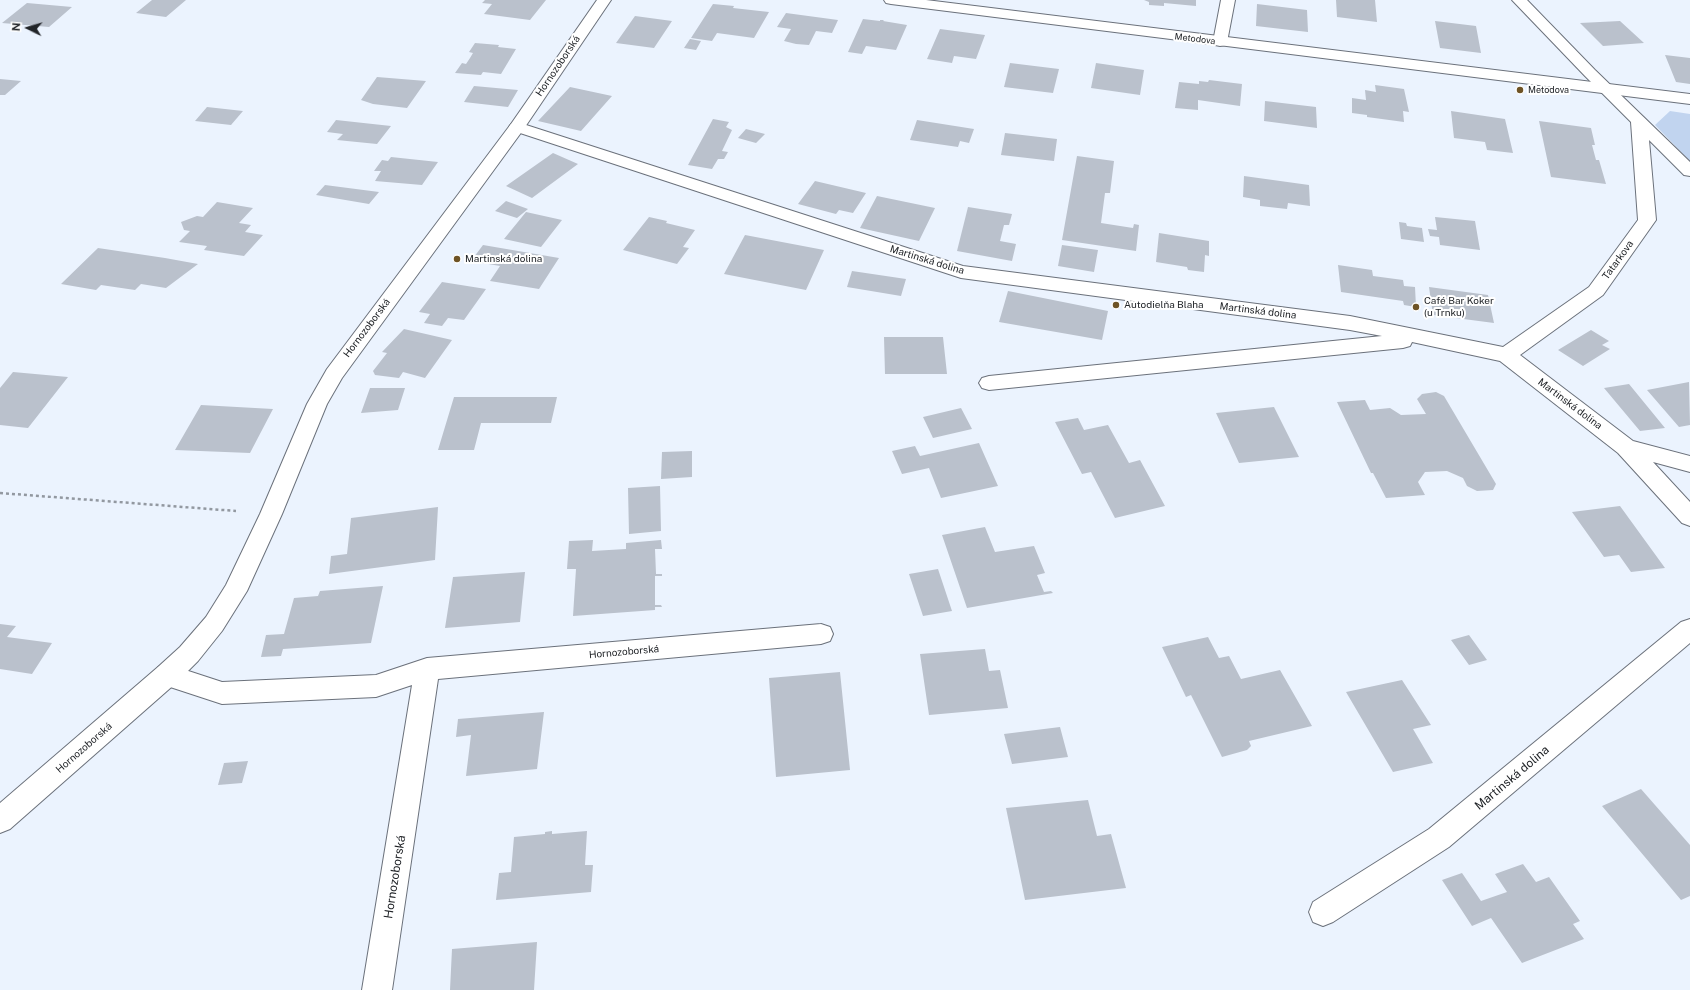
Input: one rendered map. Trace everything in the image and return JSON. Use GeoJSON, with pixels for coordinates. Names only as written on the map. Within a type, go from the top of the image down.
{"type":"FeatureCollection","features":[{"type":"Feature","properties":{"kind":"street","name":"Hornozoborská"},"geometry":{"type":"LineString","coordinates":[[0,820],[167,675],[189,654],[214,624],[235,591],[271,514],[317,404],[334,374],[517,127],[604,0]]}},
{"type":"Feature","properties":{"kind":"street","name":"Metodova"},"geometry":{"type":"LineString","coordinates":[[891,0],[1220,42],[1690,99]]}},
{"type":"Feature","properties":{"kind":"street"},"geometry":{"type":"LineString","coordinates":[[1220,42],[1228,0]]}},
{"type":"Feature","properties":{"kind":"street"},"geometry":{"type":"LineString","coordinates":[[1519,0],[1604,88],[1640,121],[1690,171]]}},
{"type":"Feature","properties":{"kind":"street","name":"Tatarkova"},"geometry":{"type":"LineString","coordinates":[[1506,355],[1596,291],[1647,220],[1640,121]]}},
{"type":"Feature","properties":{"kind":"street","name":"Martinská dolina"},"geometry":{"type":"LineString","coordinates":[[517,127],[961,272],[1350,323],[1422,339],[1506,355],[1626,447],[1690,518]]}},
{"type":"Feature","properties":{"kind":"street","name":"Martinská dolina"},"geometry":{"type":"LineString","coordinates":[[989,383],[1422,339]]}},
{"type":"Feature","properties":{"kind":"street","name":"Martinská dolina"},"geometry":{"type":"LineString","coordinates":[[1626,447],[1690,464]]}},
{"type":"Feature","properties":{"kind":"street","name":"Martinská dolina"},"geometry":{"type":"LineString","coordinates":[[1324,912],[1439,838],[1690,629]]}},
{"type":"Feature","properties":{"kind":"street","name":"Hornozoborská"},"geometry":{"type":"LineString","coordinates":[[167,675],[222,694],[376,686],[428,669],[821,634]]}},
{"type":"Feature","properties":{"kind":"street","name":"Hornozoborská"},"geometry":{"type":"LineString","coordinates":[[377,990],[428,669]]}},
{"type":"Feature","properties":{"kind":"path"},"geometry":{"type":"LineString","coordinates":[[0,493],[271,514]]}},
{"type":"Feature","properties":{"kind":"shaded area"},"geometry":{"type":"Polygon","coordinates":[[[1670,111],[1690,114],[1690,161],[1655,125],[1670,111]]]}},
{"type":"Feature","properties":{"kind":"building"},"geometry":{"type":"Polygon","coordinates":[[[152,0],[186,0],[166,17],[136,13],[152,0]]]}},
{"type":"Feature","properties":{"kind":"building"},"geometry":{"type":"Polygon","coordinates":[[[485,0],[546,0],[530,20],[484,14],[492,4],[482,3],[485,0]]]}},
{"type":"Feature","properties":{"kind":"building"},"geometry":{"type":"Polygon","coordinates":[[[1144,0],[1196,0],[1196,6],[1164,3],[1164,6],[1149,5],[1149,2],[1144,0]]]}},
{"type":"Feature","properties":{"kind":"building"},"geometry":{"type":"Polygon","coordinates":[[[1336,0],[1375,0],[1377,22],[1337,17],[1336,0]]]}},
{"type":"Feature","properties":{"kind":"building"},"geometry":{"type":"Polygon","coordinates":[[[27,3],[72,7],[49,27],[2,23],[27,3]]]}},
{"type":"Feature","properties":{"kind":"building"},"geometry":{"type":"Polygon","coordinates":[[[713,4],[769,12],[754,38],[717,33],[712,41],[691,38],[713,4]]]}},
{"type":"Feature","properties":{"kind":"building"},"geometry":{"type":"Polygon","coordinates":[[[1257,4],[1307,10],[1308,32],[1256,26],[1257,4]]]}},
{"type":"Feature","properties":{"kind":"building"},"geometry":{"type":"Polygon","coordinates":[[[786,13],[838,20],[832,33],[816,31],[809,45],[796,44],[784,41],[791,29],[777,27],[786,13]]]}},
{"type":"Feature","properties":{"kind":"building"},"geometry":{"type":"Polygon","coordinates":[[[635,16],[672,21],[654,48],[616,43],[635,16]]]}},
{"type":"Feature","properties":{"kind":"building"},"geometry":{"type":"Polygon","coordinates":[[[863,19],[884,20],[883,21],[907,25],[896,50],[866,46],[862,54],[848,52],[863,19]]]}},
{"type":"Feature","properties":{"kind":"building"},"geometry":{"type":"Polygon","coordinates":[[[1435,21],[1476,26],[1481,53],[1440,48],[1435,21]]]}},
{"type":"Feature","properties":{"kind":"building"},"geometry":{"type":"Polygon","coordinates":[[[1620,21],[1644,43],[1603,46],[1580,23],[1620,21]]]}},
{"type":"Feature","properties":{"kind":"building"},"geometry":{"type":"Polygon","coordinates":[[[940,29],[985,35],[976,59],[954,56],[952,63],[927,59],[940,29]]]}},
{"type":"Feature","properties":{"kind":"building"},"geometry":{"type":"Polygon","coordinates":[[[690,39],[701,41],[696,50],[684,48],[690,39]]]}},
{"type":"Feature","properties":{"kind":"building"},"geometry":{"type":"Polygon","coordinates":[[[475,43],[499,45],[498,47],[516,49],[501,74],[483,72],[481,75],[455,73],[462,63],[466,64],[470,58],[473,53],[469,52],[475,43]]]}},
{"type":"Feature","properties":{"kind":"building"},"geometry":{"type":"Polygon","coordinates":[[[1665,55],[1690,58],[1690,84],[1676,82],[1665,55]]]}},
{"type":"Feature","properties":{"kind":"building"},"geometry":{"type":"Polygon","coordinates":[[[1010,63],[1059,69],[1053,93],[1004,87],[1010,63]]]}},
{"type":"Feature","properties":{"kind":"building"},"geometry":{"type":"Polygon","coordinates":[[[1096,63],[1144,70],[1140,95],[1091,88],[1096,63]]]}},
{"type":"Feature","properties":{"kind":"building"},"geometry":{"type":"Polygon","coordinates":[[[377,77],[426,81],[407,108],[373,104],[361,100],[377,77]]]}},
{"type":"Feature","properties":{"kind":"building"},"geometry":{"type":"Polygon","coordinates":[[[0,79],[21,81],[5,95],[0,95],[0,79]]]}},
{"type":"Feature","properties":{"kind":"building"},"geometry":{"type":"Polygon","coordinates":[[[1209,80],[1242,84],[1240,106],[1198,100],[1198,110],[1175,108],[1179,82],[1199,84],[1199,81],[1208,82],[1209,80]]]}},
{"type":"Feature","properties":{"kind":"building"},"geometry":{"type":"Polygon","coordinates":[[[1375,85],[1404,89],[1409,112],[1403,111],[1404,122],[1367,117],[1367,115],[1352,113],[1352,98],[1366,100],[1365,90],[1376,92],[1375,85]]]}},
{"type":"Feature","properties":{"kind":"building"},"geometry":{"type":"Polygon","coordinates":[[[474,86],[518,90],[508,107],[464,102],[474,86]]]}},
{"type":"Feature","properties":{"kind":"building"},"geometry":{"type":"Polygon","coordinates":[[[570,87],[612,96],[581,131],[538,121],[570,87]]]}},
{"type":"Feature","properties":{"kind":"building"},"geometry":{"type":"Polygon","coordinates":[[[1265,101],[1316,107],[1317,128],[1264,121],[1265,101]]]}},
{"type":"Feature","properties":{"kind":"building"},"geometry":{"type":"Polygon","coordinates":[[[207,107],[243,111],[231,125],[195,121],[207,107]]]}},
{"type":"Feature","properties":{"kind":"building"},"geometry":{"type":"Polygon","coordinates":[[[1451,111],[1505,119],[1513,153],[1487,150],[1485,142],[1454,138],[1451,111]]]}},
{"type":"Feature","properties":{"kind":"building"},"geometry":{"type":"Polygon","coordinates":[[[713,119],[729,122],[726,127],[732,130],[722,151],[728,152],[724,159],[718,159],[712,169],[688,165],[713,119]]]}},
{"type":"Feature","properties":{"kind":"building"},"geometry":{"type":"Polygon","coordinates":[[[336,120],[391,126],[377,144],[337,140],[343,134],[327,132],[336,120]]]}},
{"type":"Feature","properties":{"kind":"building"},"geometry":{"type":"Polygon","coordinates":[[[917,120],[974,129],[969,143],[960,141],[958,147],[910,140],[917,120]]]}},
{"type":"Feature","properties":{"kind":"building"},"geometry":{"type":"Polygon","coordinates":[[[1539,121],[1591,128],[1595,145],[1592,145],[1596,160],[1599,160],[1606,184],[1551,177],[1539,121]]]}},
{"type":"Feature","properties":{"kind":"building"},"geometry":{"type":"Polygon","coordinates":[[[746,129],[765,134],[756,143],[738,138],[746,129]]]}},
{"type":"Feature","properties":{"kind":"building"},"geometry":{"type":"Polygon","coordinates":[[[1005,133],[1057,139],[1054,161],[1001,155],[1005,133]]]}},
{"type":"Feature","properties":{"kind":"building"},"geometry":{"type":"Polygon","coordinates":[[[553,153],[578,164],[532,198],[506,186],[553,153]]]}},
{"type":"Feature","properties":{"kind":"building"},"geometry":{"type":"Polygon","coordinates":[[[1077,156],[1114,161],[1110,193],[1105,193],[1101,223],[1133,228],[1134,224],[1139,225],[1136,251],[1062,240],[1077,156]]]}},
{"type":"Feature","properties":{"kind":"building"},"geometry":{"type":"Polygon","coordinates":[[[391,157],[438,162],[422,185],[375,181],[381,171],[374,171],[382,160],[388,161],[391,157]]]}},
{"type":"Feature","properties":{"kind":"building"},"geometry":{"type":"Polygon","coordinates":[[[1244,176],[1309,185],[1310,206],[1288,203],[1287,209],[1260,206],[1260,200],[1243,197],[1244,176]]]}},
{"type":"Feature","properties":{"kind":"building"},"geometry":{"type":"Polygon","coordinates":[[[815,181],[866,193],[853,213],[839,210],[836,214],[798,204],[815,181]]]}},
{"type":"Feature","properties":{"kind":"building"},"geometry":{"type":"Polygon","coordinates":[[[325,185],[379,192],[369,204],[316,195],[325,185]]]}},
{"type":"Feature","properties":{"kind":"building"},"geometry":{"type":"Polygon","coordinates":[[[877,196],[935,208],[919,241],[860,228],[877,196]]]}},
{"type":"Feature","properties":{"kind":"building"},"geometry":{"type":"Polygon","coordinates":[[[506,201],[528,209],[517,218],[495,211],[506,201]]]}},
{"type":"Feature","properties":{"kind":"building"},"geometry":{"type":"Polygon","coordinates":[[[217,202],[253,208],[239,223],[251,225],[245,232],[263,235],[244,256],[204,250],[207,246],[179,242],[190,231],[184,230],[181,222],[197,216],[203,217],[217,202]]]}},
{"type":"Feature","properties":{"kind":"building"},"geometry":{"type":"Polygon","coordinates":[[[968,207],[1012,214],[1009,225],[1004,225],[1000,241],[1016,244],[1012,261],[957,251],[968,207]]]}},
{"type":"Feature","properties":{"kind":"building"},"geometry":{"type":"Polygon","coordinates":[[[526,212],[562,220],[541,247],[504,239],[526,212]]]}},
{"type":"Feature","properties":{"kind":"building"},"geometry":{"type":"Polygon","coordinates":[[[649,217],[695,230],[683,247],[689,248],[677,264],[623,250],[649,217]]]}},
{"type":"Feature","properties":{"kind":"building"},"geometry":{"type":"Polygon","coordinates":[[[1435,217],[1475,221],[1480,250],[1440,245],[1439,237],[1430,236],[1428,229],[1437,230],[1435,217]]]}},
{"type":"Feature","properties":{"kind":"building"},"geometry":{"type":"Polygon","coordinates":[[[1399,222],[1406,223],[1407,226],[1422,228],[1424,242],[1401,239],[1399,222]]]}},
{"type":"Feature","properties":{"kind":"building"},"geometry":{"type":"Polygon","coordinates":[[[1159,233],[1209,241],[1209,256],[1205,255],[1204,272],[1188,270],[1187,267],[1156,262],[1159,233]]]}},
{"type":"Feature","properties":{"kind":"building"},"geometry":{"type":"Polygon","coordinates":[[[745,235],[824,250],[806,290],[724,274],[745,235]]]}},
{"type":"Feature","properties":{"kind":"building"},"geometry":{"type":"Polygon","coordinates":[[[483,245],[559,258],[539,289],[490,281],[500,266],[471,261],[483,245]]]}},
{"type":"Feature","properties":{"kind":"building"},"geometry":{"type":"Polygon","coordinates":[[[1062,245],[1098,250],[1094,272],[1058,266],[1062,245]]]}},
{"type":"Feature","properties":{"kind":"building"},"geometry":{"type":"Polygon","coordinates":[[[98,248],[198,264],[166,288],[141,284],[135,290],[101,285],[96,290],[61,284],[98,248]]]}},
{"type":"Feature","properties":{"kind":"building"},"geometry":{"type":"Polygon","coordinates":[[[1338,265],[1372,270],[1373,276],[1403,280],[1404,286],[1415,287],[1416,307],[1404,305],[1403,301],[1341,292],[1338,265]]]}},
{"type":"Feature","properties":{"kind":"building"},"geometry":{"type":"Polygon","coordinates":[[[852,271],[906,279],[901,296],[847,287],[852,271]]]}},
{"type":"Feature","properties":{"kind":"building"},"geometry":{"type":"Polygon","coordinates":[[[442,282],[486,289],[464,320],[448,318],[442,326],[424,323],[430,314],[419,312],[442,282]]]}},
{"type":"Feature","properties":{"kind":"building"},"geometry":{"type":"Polygon","coordinates":[[[1429,287],[1488,295],[1494,323],[1433,315],[1429,287]]]}},
{"type":"Feature","properties":{"kind":"building"},"geometry":{"type":"Polygon","coordinates":[[[1008,291],[1108,311],[1102,340],[999,322],[1008,291]]]}},
{"type":"Feature","properties":{"kind":"building"},"geometry":{"type":"Polygon","coordinates":[[[404,329],[452,340],[425,378],[403,372],[399,378],[375,375],[373,371],[387,353],[382,352],[404,329]]]}},
{"type":"Feature","properties":{"kind":"building"},"geometry":{"type":"Polygon","coordinates":[[[1591,330],[1609,341],[1602,345],[1610,349],[1583,366],[1558,350],[1591,330]]]}},
{"type":"Feature","properties":{"kind":"building"},"geometry":{"type":"Polygon","coordinates":[[[884,337],[943,337],[947,374],[885,374],[884,337]]]}},
{"type":"Feature","properties":{"kind":"building"},"geometry":{"type":"Polygon","coordinates":[[[13,372],[68,377],[28,428],[0,425],[0,388],[13,372]]]}},
{"type":"Feature","properties":{"kind":"building"},"geometry":{"type":"Polygon","coordinates":[[[1689,382],[1690,425],[1679,427],[1647,390],[1689,382]]]}},
{"type":"Feature","properties":{"kind":"building"},"geometry":{"type":"Polygon","coordinates":[[[1629,384],[1665,428],[1640,431],[1604,388],[1629,384]]]}},
{"type":"Feature","properties":{"kind":"building"},"geometry":{"type":"Polygon","coordinates":[[[370,388],[405,388],[398,410],[361,413],[370,388]]]}},
{"type":"Feature","properties":{"kind":"building"},"geometry":{"type":"Polygon","coordinates":[[[1436,392],[1444,396],[1496,484],[1493,490],[1477,491],[1467,486],[1463,478],[1447,471],[1425,472],[1418,482],[1425,495],[1386,498],[1373,473],[1371,473],[1337,402],[1365,400],[1370,410],[1390,408],[1401,415],[1426,414],[1417,399],[1422,394],[1436,392]]]}},
{"type":"Feature","properties":{"kind":"building"},"geometry":{"type":"Polygon","coordinates":[[[454,397],[557,397],[551,423],[481,423],[474,450],[438,450],[454,397]]]}},
{"type":"Feature","properties":{"kind":"building"},"geometry":{"type":"Polygon","coordinates":[[[201,405],[273,409],[250,453],[175,450],[201,405]]]}},
{"type":"Feature","properties":{"kind":"building"},"geometry":{"type":"Polygon","coordinates":[[[1274,407],[1299,457],[1239,463],[1216,413],[1274,407]]]}},
{"type":"Feature","properties":{"kind":"building"},"geometry":{"type":"Polygon","coordinates":[[[961,408],[972,429],[933,438],[923,417],[961,408]]]}},
{"type":"Feature","properties":{"kind":"building"},"geometry":{"type":"Polygon","coordinates":[[[1078,418],[1084,430],[1108,425],[1129,463],[1140,460],[1165,506],[1115,518],[1091,472],[1082,474],[1055,422],[1078,418]]]}},
{"type":"Feature","properties":{"kind":"building"},"geometry":{"type":"Polygon","coordinates":[[[979,443],[998,486],[941,498],[929,468],[902,474],[892,451],[915,446],[920,456],[979,443]]]}},
{"type":"Feature","properties":{"kind":"building"},"geometry":{"type":"Polygon","coordinates":[[[692,451],[692,477],[661,479],[662,452],[692,451]]]}},
{"type":"Feature","properties":{"kind":"building"},"geometry":{"type":"Polygon","coordinates":[[[660,486],[661,531],[629,534],[628,488],[660,486]]]}},
{"type":"Feature","properties":{"kind":"building"},"geometry":{"type":"Polygon","coordinates":[[[1620,506],[1665,568],[1631,572],[1619,555],[1604,557],[1572,512],[1620,506]]]}},
{"type":"Feature","properties":{"kind":"building"},"geometry":{"type":"Polygon","coordinates":[[[438,507],[435,560],[329,574],[331,556],[347,554],[351,518],[438,507]]]}},
{"type":"Feature","properties":{"kind":"building"},"geometry":{"type":"Polygon","coordinates":[[[985,527],[995,552],[1034,546],[1045,573],[1037,575],[1044,592],[1051,591],[1053,593],[967,608],[942,535],[985,527]]]}},
{"type":"Feature","properties":{"kind":"building"},"geometry":{"type":"Polygon","coordinates":[[[593,540],[592,551],[626,549],[626,543],[661,540],[662,549],[655,549],[656,574],[662,574],[662,576],[655,576],[655,605],[661,605],[662,607],[655,607],[655,610],[573,616],[576,569],[567,569],[569,541],[593,540]]]}},
{"type":"Feature","properties":{"kind":"building"},"geometry":{"type":"Polygon","coordinates":[[[938,569],[952,611],[923,616],[909,574],[938,569]]]}},
{"type":"Feature","properties":{"kind":"building"},"geometry":{"type":"Polygon","coordinates":[[[525,572],[520,622],[445,628],[453,577],[525,572]]]}},
{"type":"Feature","properties":{"kind":"building"},"geometry":{"type":"Polygon","coordinates":[[[383,586],[371,643],[283,649],[281,656],[261,657],[266,635],[284,634],[294,598],[318,596],[320,591],[383,586]]]}},
{"type":"Feature","properties":{"kind":"building"},"geometry":{"type":"Polygon","coordinates":[[[0,624],[16,626],[7,637],[52,643],[32,674],[0,669],[0,624]]]}},
{"type":"Feature","properties":{"kind":"building"},"geometry":{"type":"Polygon","coordinates":[[[1469,635],[1487,660],[1469,665],[1451,640],[1469,635]]]}},
{"type":"Feature","properties":{"kind":"building"},"geometry":{"type":"Polygon","coordinates":[[[1208,637],[1219,658],[1229,656],[1241,679],[1280,670],[1312,726],[1249,741],[1251,746],[1247,750],[1222,757],[1191,695],[1186,697],[1162,647],[1208,637]]]}},
{"type":"Feature","properties":{"kind":"building"},"geometry":{"type":"Polygon","coordinates":[[[985,649],[989,671],[1000,670],[1008,708],[929,715],[920,654],[985,649]]]}},
{"type":"Feature","properties":{"kind":"building"},"geometry":{"type":"Polygon","coordinates":[[[840,672],[850,770],[776,777],[769,678],[840,672]]]}},
{"type":"Feature","properties":{"kind":"building"},"geometry":{"type":"Polygon","coordinates":[[[1402,680],[1431,725],[1413,729],[1433,763],[1393,772],[1346,692],[1402,680]]]}},
{"type":"Feature","properties":{"kind":"building"},"geometry":{"type":"Polygon","coordinates":[[[544,712],[537,769],[466,776],[471,735],[456,737],[458,719],[544,712]]]}},
{"type":"Feature","properties":{"kind":"building"},"geometry":{"type":"Polygon","coordinates":[[[1060,727],[1068,757],[1012,764],[1004,734],[1060,727]]]}},
{"type":"Feature","properties":{"kind":"building"},"geometry":{"type":"Polygon","coordinates":[[[248,761],[242,783],[218,785],[224,763],[248,761]]]}},
{"type":"Feature","properties":{"kind":"building"},"geometry":{"type":"Polygon","coordinates":[[[1641,789],[1690,845],[1690,896],[1681,900],[1602,806],[1641,789]]]}},
{"type":"Feature","properties":{"kind":"building"},"geometry":{"type":"Polygon","coordinates":[[[1088,800],[1097,836],[1111,834],[1126,888],[1025,900],[1006,808],[1088,800]]]}},
{"type":"Feature","properties":{"kind":"building"},"geometry":{"type":"Polygon","coordinates":[[[552,831],[552,834],[587,831],[585,865],[593,865],[591,892],[496,900],[499,873],[511,872],[514,837],[545,834],[545,832],[552,831]]]}},
{"type":"Feature","properties":{"kind":"building"},"geometry":{"type":"Polygon","coordinates":[[[1523,864],[1536,882],[1549,877],[1580,921],[1573,924],[1584,939],[1522,963],[1491,918],[1472,926],[1442,880],[1462,873],[1481,901],[1507,892],[1495,874],[1523,864]]]}},
{"type":"Feature","properties":{"kind":"building"},"geometry":{"type":"Polygon","coordinates":[[[537,942],[534,990],[450,990],[452,949],[537,942]]]}},
{"type":"Feature","properties":{"kind":"place","name":"Metodova"},"geometry":{"type":"Point","coordinates":[1520,90]}},
{"type":"Feature","properties":{"kind":"place","name":"Martinská dolina"},"geometry":{"type":"Point","coordinates":[457,259]}},
{"type":"Feature","properties":{"kind":"place","name":"Autodielňa Blaha"},"geometry":{"type":"Point","coordinates":[1116,305]}},
{"type":"Feature","properties":{"kind":"place","name":"Café Bar Koker (u Trnku)"},"geometry":{"type":"Point","coordinates":[1416,307]}}]}
